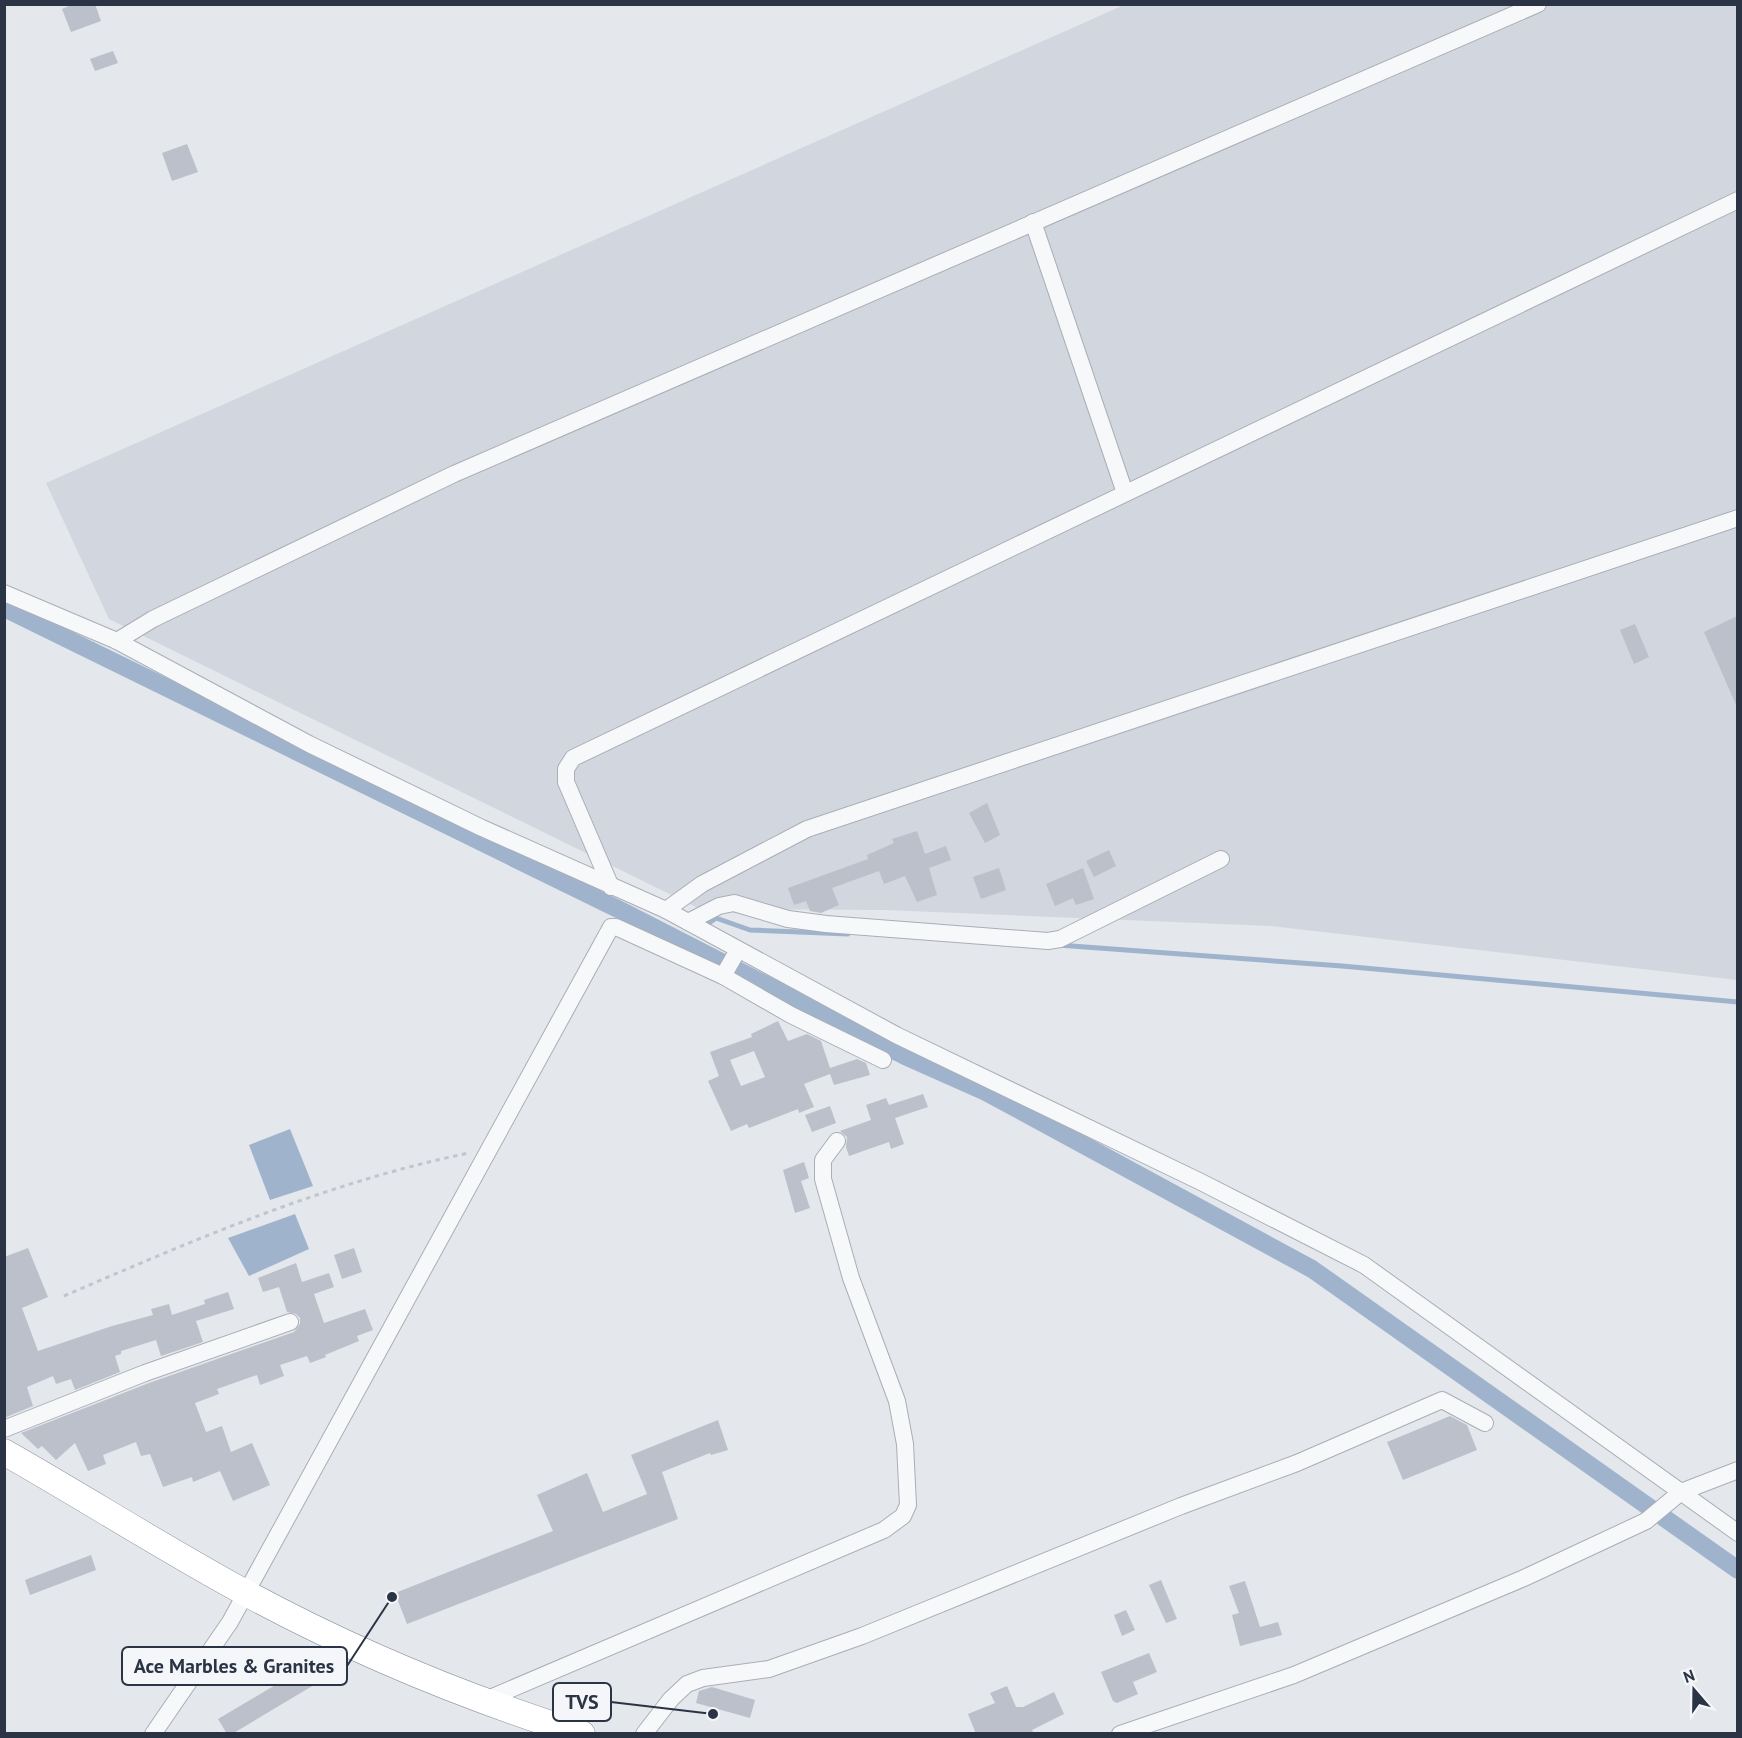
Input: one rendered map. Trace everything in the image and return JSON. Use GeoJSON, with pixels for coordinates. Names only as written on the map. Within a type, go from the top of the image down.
{"type":"FeatureCollection","features":[{"type":"Feature","properties":{"kind":"highway"},"geometry":{"type":"LineString","coordinates":[[4,1452],[245,1592],[391,1662],[483,1701],[582,1734]]}},
{"type":"Feature","properties":{"kind":"street"},"geometry":{"type":"LineString","coordinates":[[117,641],[153,619],[454,474],[1538,4]]}},
{"type":"Feature","properties":{"kind":"street"},"geometry":{"type":"LineString","coordinates":[[611,886],[566,782],[566,769],[573,758],[1737,200]]}},
{"type":"Feature","properties":{"kind":"street"},"geometry":{"type":"LineString","coordinates":[[1033,222],[1125,493]]}},
{"type":"Feature","properties":{"kind":"street"},"geometry":{"type":"LineString","coordinates":[[666,910],[702,884],[807,829],[1737,518]]}},
{"type":"Feature","properties":{"kind":"street"},"geometry":{"type":"LineString","coordinates":[[4,593],[117,641],[309,744],[666,910],[916,1045],[1201,1182],[1364,1265],[1737,1533]]}},
{"type":"Feature","properties":{"kind":"street"},"geometry":{"type":"LineString","coordinates":[[688,922],[719,906],[734,903],[788,919],[826,924],[1048,941],[1060,939],[1221,859]]}},
{"type":"Feature","properties":{"kind":"street"},"geometry":{"type":"LineString","coordinates":[[153,1734],[230,1622],[611,927],[616,927],[723,976],[791,1015],[884,1060]]}},
{"type":"Feature","properties":{"kind":"street"},"geometry":{"type":"LineString","coordinates":[[723,976],[738,950]]}},
{"type":"Feature","properties":{"kind":"street"},"geometry":{"type":"LineString","coordinates":[[483,1701],[884,1530],[903,1516],[908,1505],[909,1491],[905,1444],[897,1401],[851,1278],[823,1179],[823,1160],[837,1141]]}},
{"type":"Feature","properties":{"kind":"street"},"geometry":{"type":"LineString","coordinates":[[4,1429],[145,1373],[290,1323]]}},
{"type":"Feature","properties":{"kind":"street"},"geometry":{"type":"LineString","coordinates":[[644,1734],[671,1699],[687,1684],[703,1678],[769,1669],[862,1636],[1181,1506],[1297,1463],[1442,1400],[1485,1423]]}},
{"type":"Feature","properties":{"kind":"street"},"geometry":{"type":"LineString","coordinates":[[1120,1734],[1294,1675],[1524,1578],[1646,1521],[1681,1492],[1737,1470]]}},
{"type":"Feature","properties":{"kind":"path"},"geometry":{"type":"LineString","coordinates":[[64,1296],[229,1225],[413,1164],[490,1149]]}},
{"type":"Feature","properties":{"kind":"shaded area"},"geometry":{"type":"Polygon","coordinates":[[[1124,5],[1737,5],[1737,980],[1271,926],[886,910],[700,909],[109,619],[46,483],[1124,5]]]}},
{"type":"Feature","properties":{"kind":"water"},"geometry":{"type":"Polygon","coordinates":[[[290,1129],[313,1186],[270,1200],[249,1145],[290,1129]]]}},
{"type":"Feature","properties":{"kind":"water"},"geometry":{"type":"Polygon","coordinates":[[[295,1214],[309,1249],[249,1276],[228,1238],[295,1214]]]}},
{"type":"Feature","properties":{"kind":"building"},"geometry":{"type":"Polygon","coordinates":[[[73,4],[95,4],[101,21],[71,32],[62,9],[73,4]]]}},
{"type":"Feature","properties":{"kind":"building"},"geometry":{"type":"Polygon","coordinates":[[[113,51],[118,63],[95,71],[90,59],[113,51]]]}},
{"type":"Feature","properties":{"kind":"building"},"geometry":{"type":"Polygon","coordinates":[[[187,144],[198,172],[172,181],[162,153],[187,144]]]}},
{"type":"Feature","properties":{"kind":"building"},"geometry":{"type":"Polygon","coordinates":[[[1737,616],[1737,707],[1704,632],[1737,616]]]}},
{"type":"Feature","properties":{"kind":"building"},"geometry":{"type":"Polygon","coordinates":[[[1635,624],[1649,657],[1634,664],[1620,630],[1635,624]]]}},
{"type":"Feature","properties":{"kind":"building"},"geometry":{"type":"Polygon","coordinates":[[[987,803],[1000,835],[985,843],[969,813],[987,803]]]}},
{"type":"Feature","properties":{"kind":"building"},"geometry":{"type":"Polygon","coordinates":[[[917,831],[925,854],[946,846],[951,860],[929,868],[937,895],[917,902],[905,876],[884,884],[879,871],[832,888],[839,905],[821,913],[810,911],[806,901],[794,905],[788,888],[868,859],[867,855],[894,843],[892,839],[917,831]]]}},
{"type":"Feature","properties":{"kind":"building"},"geometry":{"type":"Polygon","coordinates":[[[1109,850],[1116,866],[1094,877],[1086,861],[1109,850]]]}},
{"type":"Feature","properties":{"kind":"building"},"geometry":{"type":"Polygon","coordinates":[[[999,868],[1006,890],[981,899],[973,877],[999,868]]]}},
{"type":"Feature","properties":{"kind":"building"},"geometry":{"type":"Polygon","coordinates":[[[1083,868],[1094,899],[1076,905],[1073,898],[1055,906],[1046,884],[1083,868]]]}},
{"type":"Feature","properties":{"kind":"building"},"geometry":{"type":"Polygon","coordinates":[[[778,1021],[788,1041],[807,1034],[821,1041],[830,1068],[857,1059],[866,1063],[870,1075],[834,1085],[830,1074],[804,1084],[814,1107],[799,1113],[798,1109],[749,1128],[747,1124],[731,1131],[708,1081],[719,1076],[710,1052],[752,1037],[751,1034],[778,1021]],[[754,1051],[730,1060],[741,1086],[765,1077],[754,1051]]]}},
{"type":"Feature","properties":{"kind":"building"},"geometry":{"type":"Polygon","coordinates":[[[923,1094],[928,1107],[895,1118],[904,1144],[891,1149],[889,1142],[849,1156],[846,1147],[847,1137],[840,1131],[871,1120],[866,1105],[886,1098],[889,1105],[923,1094]]]}},
{"type":"Feature","properties":{"kind":"building"},"geometry":{"type":"Polygon","coordinates":[[[830,1106],[836,1123],[812,1132],[805,1115],[830,1106]]]}},
{"type":"Feature","properties":{"kind":"building"},"geometry":{"type":"Polygon","coordinates":[[[804,1162],[809,1178],[801,1181],[810,1208],[795,1213],[783,1170],[804,1162]]]}},
{"type":"Feature","properties":{"kind":"building"},"geometry":{"type":"Polygon","coordinates":[[[28,1248],[48,1297],[22,1308],[38,1351],[153,1315],[151,1309],[169,1304],[172,1315],[205,1304],[204,1300],[228,1292],[234,1309],[196,1321],[203,1342],[161,1356],[156,1340],[121,1351],[121,1354],[115,1356],[120,1372],[75,1390],[71,1379],[56,1384],[53,1376],[27,1387],[33,1406],[4,1418],[4,1257],[28,1248]]]}},
{"type":"Feature","properties":{"kind":"building"},"geometry":{"type":"Polygon","coordinates":[[[354,1248],[362,1272],[342,1279],[334,1255],[354,1248]]]}},
{"type":"Feature","properties":{"kind":"building"},"geometry":{"type":"Polygon","coordinates":[[[296,1263],[302,1282],[329,1273],[334,1287],[314,1294],[324,1323],[365,1309],[373,1330],[357,1336],[359,1341],[325,1355],[326,1357],[310,1363],[307,1356],[280,1365],[284,1376],[260,1385],[257,1375],[217,1389],[219,1394],[195,1403],[206,1432],[222,1426],[231,1452],[252,1443],[270,1485],[233,1501],[220,1471],[193,1482],[192,1477],[163,1487],[150,1454],[141,1456],[136,1442],[103,1455],[106,1464],[88,1471],[75,1443],[56,1460],[42,1446],[38,1449],[21,1433],[149,1383],[294,1332],[300,1324],[300,1318],[296,1314],[287,1312],[279,1287],[263,1292],[258,1278],[296,1263]]]}},
{"type":"Feature","properties":{"kind":"building"},"geometry":{"type":"Polygon","coordinates":[[[1450,1416],[1467,1425],[1477,1450],[1403,1480],[1387,1442],[1450,1416]]]}},
{"type":"Feature","properties":{"kind":"building"},"geometry":{"type":"Polygon","coordinates":[[[718,1420],[728,1450],[711,1455],[710,1453],[662,1472],[678,1519],[407,1624],[395,1593],[553,1531],[537,1495],[587,1473],[603,1512],[647,1494],[631,1455],[718,1420]]]}},
{"type":"Feature","properties":{"kind":"building"},"geometry":{"type":"Polygon","coordinates":[[[91,1555],[96,1570],[30,1595],[25,1580],[91,1555]]]}},
{"type":"Feature","properties":{"kind":"building"},"geometry":{"type":"Polygon","coordinates":[[[1161,1580],[1177,1619],[1166,1623],[1149,1585],[1161,1580]]]}},
{"type":"Feature","properties":{"kind":"building"},"geometry":{"type":"Polygon","coordinates":[[[1245,1581],[1260,1627],[1278,1622],[1282,1635],[1240,1646],[1232,1615],[1239,1613],[1229,1586],[1245,1581]]]}},
{"type":"Feature","properties":{"kind":"building"},"geometry":{"type":"Polygon","coordinates":[[[1126,1610],[1135,1630],[1122,1636],[1114,1615],[1126,1610]]]}},
{"type":"Feature","properties":{"kind":"building"},"geometry":{"type":"Polygon","coordinates":[[[1149,1653],[1157,1672],[1133,1682],[1138,1694],[1117,1703],[1113,1701],[1101,1672],[1149,1653]]]}},
{"type":"Feature","properties":{"kind":"building"},"geometry":{"type":"Polygon","coordinates":[[[309,1665],[319,1682],[232,1734],[227,1734],[218,1719],[309,1665]]]}},
{"type":"Feature","properties":{"kind":"building"},"geometry":{"type":"Polygon","coordinates":[[[1007,1686],[1016,1707],[1023,1707],[1054,1692],[1064,1714],[1032,1730],[1034,1734],[976,1734],[968,1714],[995,1703],[990,1693],[1007,1686]]]}},
{"type":"Feature","properties":{"kind":"building"},"geometry":{"type":"Polygon","coordinates":[[[712,1687],[755,1700],[750,1718],[696,1703],[699,1691],[712,1687]]]}},
{"type":"Feature","properties":{"kind":"waterway"},"geometry":{"type":"LineString","coordinates":[[4,608],[622,911],[905,1056],[986,1092],[1312,1269],[1738,1570]]}},
{"type":"Feature","properties":{"kind":"waterway"},"geometry":{"type":"LineString","coordinates":[[709,923],[716,918],[750,930],[848,934]]}},
{"type":"Feature","properties":{"kind":"waterway"},"geometry":{"type":"LineString","coordinates":[[1058,945],[1342,966],[1738,1002]]}},
{"type":"Feature","properties":{"kind":"place","name":"Ace Marbles & Granites"},"geometry":{"type":"Point","coordinates":[392,1597]}},
{"type":"Feature","properties":{"kind":"place","name":"TVS"},"geometry":{"type":"Point","coordinates":[713,1714]}}]}
